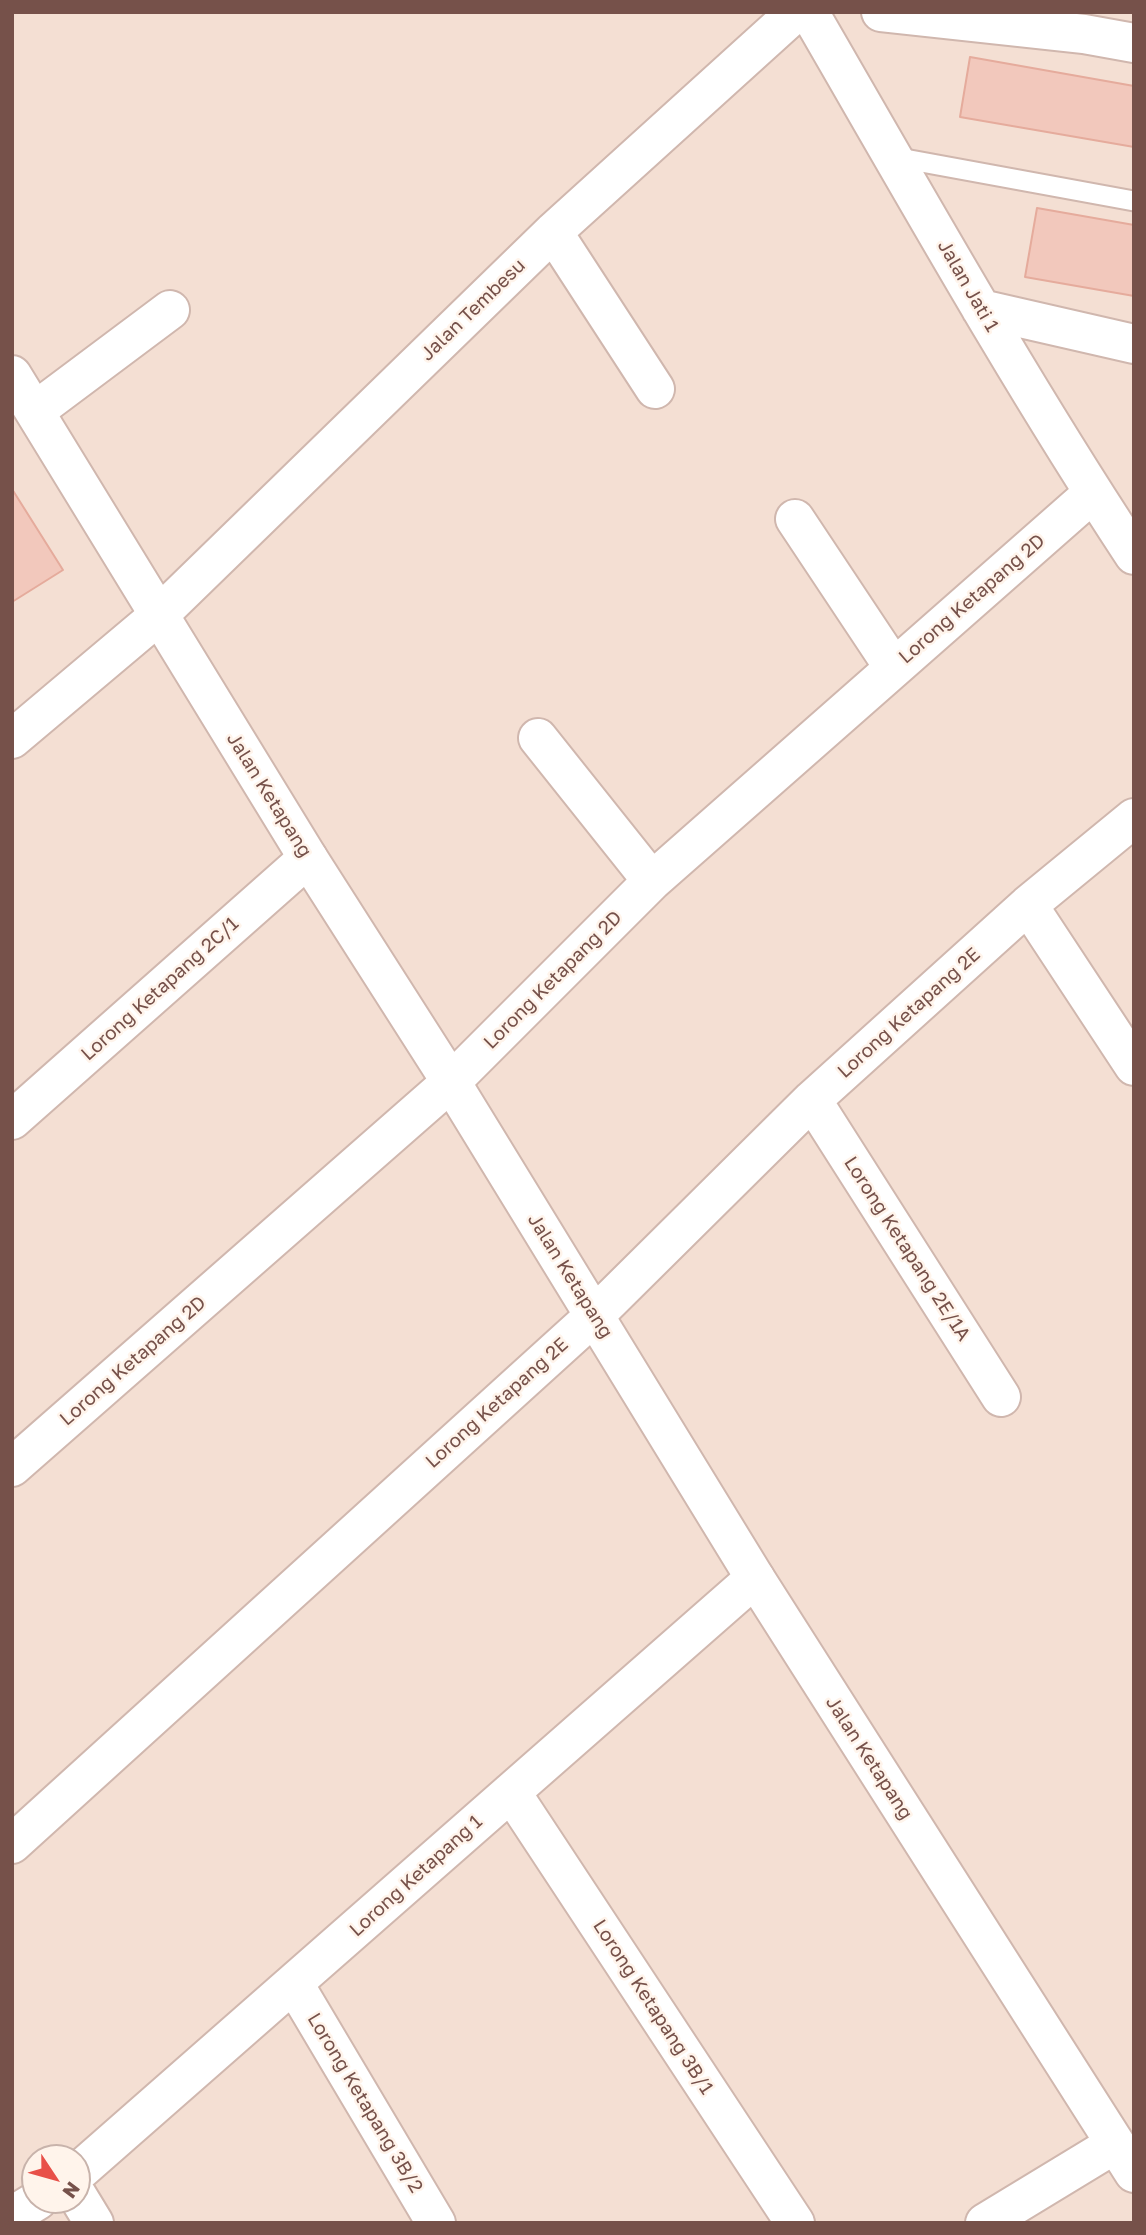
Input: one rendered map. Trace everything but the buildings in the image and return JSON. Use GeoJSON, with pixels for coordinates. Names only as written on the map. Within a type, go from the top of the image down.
{"type":"FeatureCollection","features":[{"type":"Feature","properties":{"kind":"street","name":"Jalan Tembesu"},"geometry":{"type":"LineString","coordinates":[[12,740],[158,616],[554,232],[796,12]]}},
{"type":"Feature","properties":{"kind":"street","name":"Jalan Jati 1"},"geometry":{"type":"LineString","coordinates":[[810,12],[981,309],[1093,494],[1134,555]]}},
{"type":"Feature","properties":{"kind":"street"},"geometry":{"type":"LineString","coordinates":[[881,12],[1086,23],[1134,43]]}},
{"type":"Feature","properties":{"kind":"street"},"geometry":{"type":"LineString","coordinates":[[554,232],[655,389]]}},
{"type":"Feature","properties":{"kind":"street"},"geometry":{"type":"LineString","coordinates":[[981,309],[1134,344]]}},
{"type":"Feature","properties":{"kind":"street"},"geometry":{"type":"LineString","coordinates":[[35,411],[170,310]]}},
{"type":"Feature","properties":{"kind":"street","name":"Jalan Ketapang"},"geometry":{"type":"LineString","coordinates":[[12,375],[158,616],[451,1082],[755,1578],[1128,2160]]}},
{"type":"Feature","properties":{"kind":"street","name":"Lorong Ketapang 2D"},"geometry":{"type":"LineString","coordinates":[[12,1467],[451,1082],[652,881],[1093,494]]}},
{"type":"Feature","properties":{"kind":"street"},"geometry":{"type":"LineString","coordinates":[[795,519],[894,668]]}},
{"type":"Feature","properties":{"kind":"street"},"geometry":{"type":"LineString","coordinates":[[538,738],[652,881]]}},
{"type":"Feature","properties":{"kind":"street","name":"Lorong Ketapang 2E"},"geometry":{"type":"LineString","coordinates":[[12,1844],[595,1315],[812,1100],[1028,905],[1134,818]]}},
{"type":"Feature","properties":{"kind":"street","name":"Lorong Ketapang 2C/1"},"geometry":{"type":"LineString","coordinates":[[12,1120],[308,858]]}},
{"type":"Feature","properties":{"kind":"street"},"geometry":{"type":"LineString","coordinates":[[1028,905],[1134,1066]]}},
{"type":"Feature","properties":{"kind":"street","name":"Lorong Ketapang 2E/1A"},"geometry":{"type":"LineString","coordinates":[[812,1100],[1001,1397]]}},
{"type":"Feature","properties":{"kind":"street","name":"Lorong Ketapang 1"},"geometry":{"type":"LineString","coordinates":[[91,2161],[755,1578]]}},
{"type":"Feature","properties":{"kind":"street","name":"Lorong Ketapang 3B/1"},"geometry":{"type":"LineString","coordinates":[[511,1792],[795,2223]]}},
{"type":"Feature","properties":{"kind":"street","name":"Lorong Ketapang 3B/2"},"geometry":{"type":"LineString","coordinates":[[294,1984],[436,2223]]}},
{"type":"Feature","properties":{"kind":"street"},"geometry":{"type":"LineString","coordinates":[[985,2223],[1128,2160]]}},
{"type":"Feature","properties":{"kind":"lane"},"geometry":{"type":"LineString","coordinates":[[893,157],[1134,201]]}},
{"type":"Feature","properties":{"kind":"shaded area"},"geometry":{"type":"Polygon","coordinates":[[[12,12],[1134,12],[1134,2223],[12,2223],[12,12]]]}}]}
